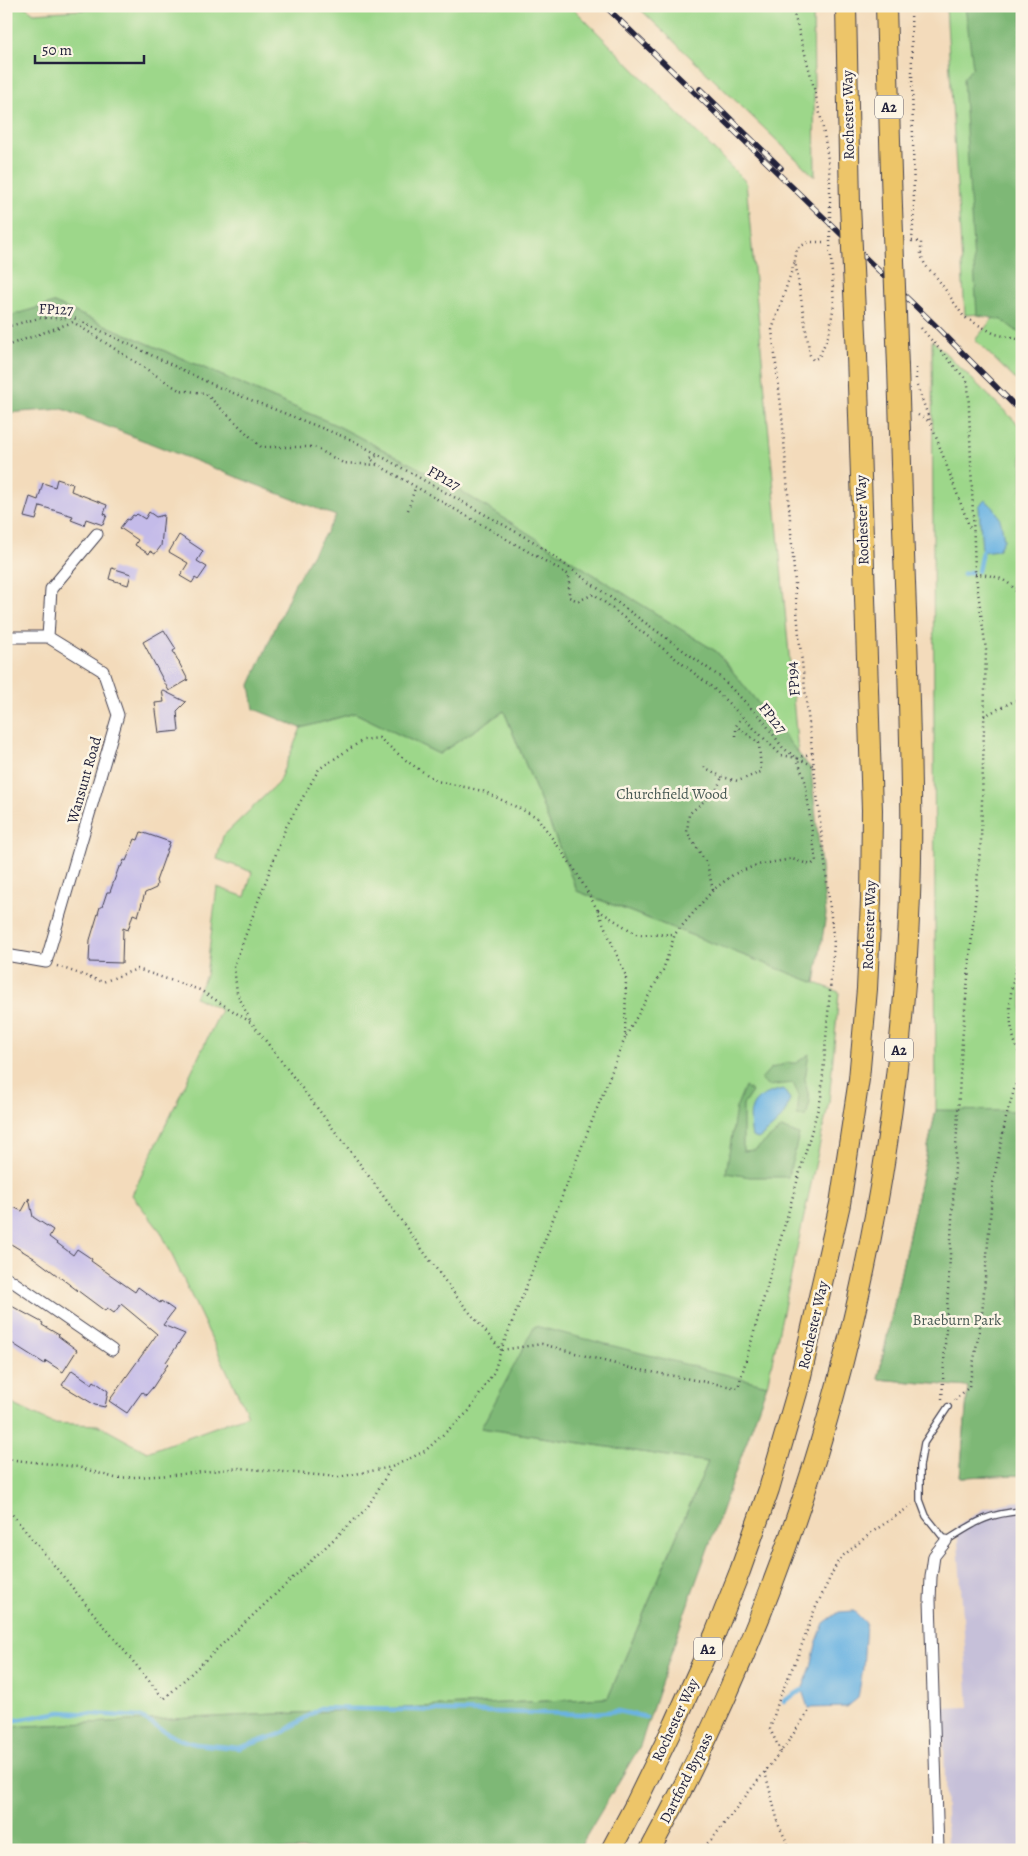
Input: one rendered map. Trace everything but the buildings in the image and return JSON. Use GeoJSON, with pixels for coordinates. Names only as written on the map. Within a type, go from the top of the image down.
{"type":"FeatureCollection","features":[{"type":"Feature","properties":{"kind":"highway","name":"Rochester Way"},"geometry":{"type":"LineString","coordinates":[[611,1850],[635,1805],[715,1634],[769,1489],[798,1388],[840,1204],[859,1079],[867,989],[871,900],[871,800],[857,355],[850,205],[846,6]]}},
{"type":"Feature","properties":{"kind":"highway","name":"Dartford Bypass"},"geometry":{"type":"LineString","coordinates":[[650,1850],[722,1707],[775,1580],[808,1484],[837,1386],[862,1287],[881,1187],[895,1091],[910,895],[912,797],[886,6]]}},
{"type":"Feature","properties":{"kind":"street"},"geometry":{"type":"LineString","coordinates":[[6,637],[48,637],[51,589],[96,534]]}},
{"type":"Feature","properties":{"kind":"street","name":"Wansunt Road"},"geometry":{"type":"LineString","coordinates":[[46,962],[118,715],[103,671],[48,637]]}},
{"type":"Feature","properties":{"kind":"street"},"geometry":{"type":"LineString","coordinates":[[6,955],[46,962]]}},
{"type":"Feature","properties":{"kind":"street"},"geometry":{"type":"LineString","coordinates":[[6,1277],[112,1350]]}},
{"type":"Feature","properties":{"kind":"street"},"geometry":{"type":"LineString","coordinates":[[938,1850],[930,1600],[934,1556],[946,1541]]}},
{"type":"Feature","properties":{"kind":"lane"},"geometry":{"type":"LineString","coordinates":[[948,1407],[924,1443],[920,1466],[920,1500],[926,1516],[946,1541],[981,1519],[1002,1513],[1022,1511]]}},
{"type":"Feature","properties":{"kind":"lane"},"geometry":{"type":"LineString","coordinates":[[1020,1850],[1022,1835]]}},
{"type":"Feature","properties":{"kind":"path"},"geometry":{"type":"LineString","coordinates":[[792,6],[816,98],[828,154],[830,181],[830,243],[834,304],[829,334],[818,357],[813,360],[809,349],[795,261]]}},
{"type":"Feature","properties":{"kind":"path"},"geometry":{"type":"LineString","coordinates":[[911,6],[914,198],[912,241],[921,242],[921,255],[925,265],[938,279],[964,318],[995,334],[1022,340]]}},
{"type":"Feature","properties":{"kind":"path","name":"FP194"},"geometry":{"type":"LineString","coordinates":[[501,1350],[542,1344],[630,1368],[738,1388],[822,1098],[834,943],[799,636],[782,415],[772,330],[798,248],[809,242],[823,242]]}},
{"type":"Feature","properties":{"kind":"path","name":"FP127"},"geometry":{"type":"LineString","coordinates":[[6,327],[40,318],[74,318],[218,387],[352,440],[534,542],[720,677],[762,719],[783,748],[797,758],[814,766]]}},
{"type":"Feature","properties":{"kind":"path"},"geometry":{"type":"LineString","coordinates":[[73,322],[74,318]]}},
{"type":"Feature","properties":{"kind":"path"},"geometry":{"type":"LineString","coordinates":[[6,346],[73,322]]}},
{"type":"Feature","properties":{"kind":"path"},"geometry":{"type":"LineString","coordinates":[[73,322],[179,390],[205,393],[262,447],[314,447],[343,463],[378,465]]}},
{"type":"Feature","properties":{"kind":"path"},"geometry":{"type":"LineString","coordinates":[[921,328],[968,382],[975,574],[986,650],[981,840],[962,1041],[941,1418]]}},
{"type":"Feature","properties":{"kind":"path"},"geometry":{"type":"LineString","coordinates":[[916,379],[918,398]]}},
{"type":"Feature","properties":{"kind":"path"},"geometry":{"type":"LineString","coordinates":[[917,388],[973,535]]}},
{"type":"Feature","properties":{"kind":"path"},"geometry":{"type":"LineString","coordinates":[[918,407],[918,416],[930,422]]}},
{"type":"Feature","properties":{"kind":"path"},"geometry":{"type":"LineString","coordinates":[[380,456],[370,458],[415,488],[569,575],[570,597],[578,601],[594,594],[713,688],[781,755],[797,758],[812,753]]}},
{"type":"Feature","properties":{"kind":"path"},"geometry":{"type":"LineString","coordinates":[[408,510],[415,488]]}},
{"type":"Feature","properties":{"kind":"path"},"geometry":{"type":"LineString","coordinates":[[975,574],[994,575],[1016,589],[1022,601]]}},
{"type":"Feature","properties":{"kind":"path"},"geometry":{"type":"LineString","coordinates":[[1016,589],[1022,587]]}},
{"type":"Feature","properties":{"kind":"path"},"geometry":{"type":"LineString","coordinates":[[984,716],[1022,697]]}},
{"type":"Feature","properties":{"kind":"path"},"geometry":{"type":"LineString","coordinates":[[736,736],[736,726],[742,717]]}},
{"type":"Feature","properties":{"kind":"path"},"geometry":{"type":"LineString","coordinates":[[704,767],[722,777],[738,781],[761,772],[759,743],[736,726]]}},
{"type":"Feature","properties":{"kind":"path"},"geometry":{"type":"LineString","coordinates":[[501,1350],[456,1296],[357,1160],[252,1023],[237,994],[234,966],[286,827],[319,769],[363,740],[378,738],[408,762],[437,781],[482,791],[537,816],[575,870],[597,909],[626,976],[625,1038]]}},
{"type":"Feature","properties":{"kind":"path"},"geometry":{"type":"LineString","coordinates":[[6,1459],[78,1467],[115,1478],[174,1475],[240,1468],[339,1476],[392,1467],[425,1451],[469,1411],[494,1372],[501,1350],[625,1038],[663,970],[675,934],[713,890],[734,874],[757,865],[792,859],[811,865],[816,861],[805,781],[797,758]]}},
{"type":"Feature","properties":{"kind":"path"},"geometry":{"type":"LineString","coordinates":[[713,890],[707,864],[687,832],[689,814],[716,791],[722,777]]}},
{"type":"Feature","properties":{"kind":"path"},"geometry":{"type":"LineString","coordinates":[[597,909],[638,935],[675,934]]}},
{"type":"Feature","properties":{"kind":"path"},"geometry":{"type":"LineString","coordinates":[[948,1407],[969,1388],[982,1315],[993,1183],[1006,1118],[1022,1062],[1014,1044],[1009,1010],[1016,969],[1022,954]]}},
{"type":"Feature","properties":{"kind":"path"},"geometry":{"type":"LineString","coordinates":[[46,962],[103,982],[137,970],[200,990],[252,1023]]}},
{"type":"Feature","properties":{"kind":"path"},"geometry":{"type":"LineString","coordinates":[[6,1507],[164,1699],[367,1508],[392,1467]]}},
{"type":"Feature","properties":{"kind":"path"},"geometry":{"type":"LineString","coordinates":[[781,1752],[770,1728],[780,1696],[799,1653],[814,1611],[839,1559],[871,1533],[920,1500]]}},
{"type":"Feature","properties":{"kind":"path"},"geometry":{"type":"LineString","coordinates":[[700,1850],[712,1839],[781,1752],[809,1711]]}},
{"type":"Feature","properties":{"kind":"path"},"geometry":{"type":"LineString","coordinates":[[765,1772],[779,1826],[791,1850]]}},
{"type":"Feature","properties":{"kind":"path"},"geometry":{"type":"LineString","coordinates":[[797,1850],[806,1848],[807,1850]]}},
{"type":"Feature","properties":{"kind":"shaded area"},"geometry":{"type":"Polygon","coordinates":[[[1022,1501],[1022,1850],[947,1850],[943,1708],[969,1707],[957,1527],[983,1509],[1022,1501]]]}},
{"type":"Feature","properties":{"kind":"green space"},"geometry":{"type":"Polygon","coordinates":[[[6,6],[24,6],[34,13],[142,6],[571,6],[746,182],[798,753],[717,652],[452,486],[338,426],[54,303],[6,317],[6,6]]]}},
{"type":"Feature","properties":{"kind":"green space"},"geometry":{"type":"Polygon","coordinates":[[[637,6],[813,6],[815,177],[637,6]]]}},
{"type":"Feature","properties":{"kind":"green space"},"geometry":{"type":"Polygon","coordinates":[[[946,6],[1022,6],[1000,313],[965,315],[946,6]]]}},
{"type":"Feature","properties":{"kind":"green space"},"geometry":{"type":"Polygon","coordinates":[[[965,6],[1022,6],[1022,335],[1002,320],[977,315],[963,79],[973,67],[965,6]]]}},
{"type":"Feature","properties":{"kind":"green space","name":"Churchfield Wood"},"geometry":{"type":"Polygon","coordinates":[[[54,303],[338,426],[453,486],[717,652],[811,769],[826,915],[815,983],[577,891],[504,711],[439,754],[355,713],[301,728],[254,709],[250,685],[295,583],[336,516],[63,409],[6,413],[6,317],[54,303]]]}},
{"type":"Feature","properties":{"kind":"green space"},"geometry":{"type":"Polygon","coordinates":[[[996,315],[1022,335],[1022,386],[975,340],[996,315]]]}},
{"type":"Feature","properties":{"kind":"green space","name":"Braeburn Park"},"geometry":{"type":"Polygon","coordinates":[[[932,340],[1022,428],[1022,1475],[960,1477],[968,1387],[878,1379],[936,1110],[932,340]]]}},
{"type":"Feature","properties":{"kind":"green space"},"geometry":{"type":"Polygon","coordinates":[[[504,711],[577,891],[839,992],[829,1102],[767,1385],[637,1357],[481,1428],[708,1462],[608,1698],[6,1727],[6,1401],[52,1423],[98,1425],[147,1452],[248,1415],[161,1232],[132,1195],[221,1010],[195,997],[206,975],[217,887],[245,897],[252,872],[217,859],[223,836],[278,783],[301,728],[355,713],[439,754],[504,711]]]}},
{"type":"Feature","properties":{"kind":"green space"},"geometry":{"type":"Polygon","coordinates":[[[809,1054],[805,1079],[810,1102],[806,1117],[797,1116],[799,1096],[793,1083],[767,1086],[761,1079],[770,1069],[787,1063],[796,1063],[809,1054]]]}},
{"type":"Feature","properties":{"kind":"green space"},"geometry":{"type":"Polygon","coordinates":[[[745,1086],[752,1092],[743,1105],[743,1151],[755,1150],[782,1128],[799,1135],[788,1177],[750,1177],[726,1173],[736,1108],[745,1086]]]}},
{"type":"Feature","properties":{"kind":"green space"},"geometry":{"type":"Polygon","coordinates":[[[936,1110],[1022,1111],[1022,1475],[960,1477],[968,1387],[878,1379],[936,1110]]]}},
{"type":"Feature","properties":{"kind":"green space"},"geometry":{"type":"Polygon","coordinates":[[[535,1326],[767,1385],[685,1612],[640,1746],[578,1850],[6,1850],[6,1727],[608,1698],[708,1462],[481,1428],[535,1326]]]}},
{"type":"Feature","properties":{"kind":"water"},"geometry":{"type":"Polygon","coordinates":[[[985,500],[997,513],[1004,540],[998,550],[982,552],[979,506],[985,500]]]}},
{"type":"Feature","properties":{"kind":"water"},"geometry":{"type":"Polygon","coordinates":[[[783,1089],[790,1099],[782,1117],[758,1139],[752,1137],[750,1118],[754,1104],[764,1096],[783,1089]]]}},
{"type":"Feature","properties":{"kind":"water"},"geometry":{"type":"Polygon","coordinates":[[[854,1611],[866,1623],[863,1668],[858,1698],[847,1707],[808,1708],[802,1690],[824,1623],[839,1612],[854,1611]]]}},
{"type":"Feature","properties":{"kind":"waterway"},"geometry":{"type":"LineString","coordinates":[[978,571],[982,552]]}},
{"type":"Feature","properties":{"kind":"waterway"},"geometry":{"type":"LineString","coordinates":[[963,574],[971,572]]}},
{"type":"Feature","properties":{"kind":"waterway"},"geometry":{"type":"LineString","coordinates":[[784,1701],[802,1690]]}},
{"type":"Feature","properties":{"kind":"waterway"},"geometry":{"type":"LineString","coordinates":[[6,1722],[61,1712],[140,1717],[176,1738],[195,1744],[239,1748],[281,1734],[320,1708],[583,1714],[617,1711],[646,1717]]}},
{"type":"Feature","properties":{"kind":"railway"},"geometry":{"type":"LineString","coordinates":[[605,6],[934,324],[1022,413]]}},
{"type":"Feature","properties":{"kind":"railway"},"geometry":{"type":"LineString","coordinates":[[700,89],[781,168]]}}]}
